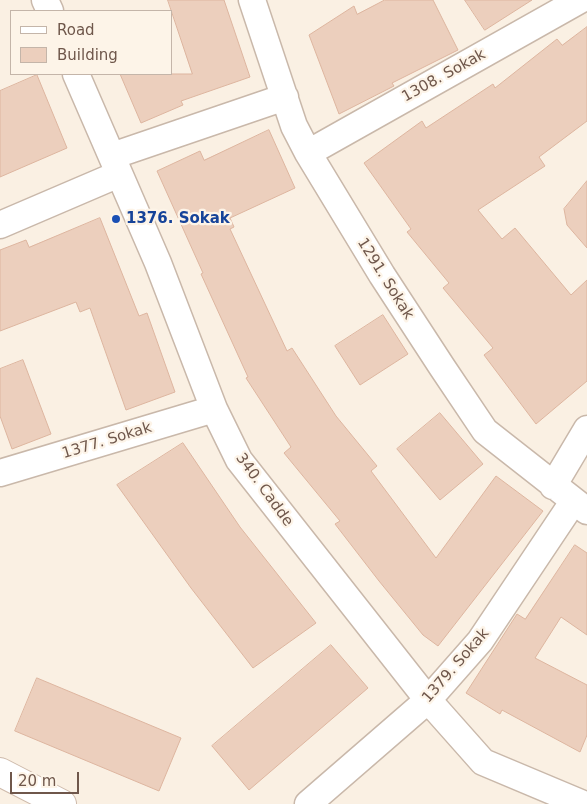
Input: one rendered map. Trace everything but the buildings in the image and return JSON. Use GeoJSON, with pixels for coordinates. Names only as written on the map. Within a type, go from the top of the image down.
{"type":"FeatureCollection","features":[{"type":"Feature","properties":{"kind":"main road"},"geometry":{"type":"LineString","coordinates":[[0,772],[62,804]]}},
{"type":"Feature","properties":{"kind":"street","name":"1291. Sokak"},"geometry":{"type":"LineString","coordinates":[[252,0],[294,126],[308,153],[382,276],[485,431],[580,506]]}},
{"type":"Feature","properties":{"kind":"street","name":"1308. Sokak"},"geometry":{"type":"LineString","coordinates":[[308,153],[580,0]]}},
{"type":"Feature","properties":{"kind":"street","name":"340. Cadde"},"geometry":{"type":"LineString","coordinates":[[76,75],[161,272],[214,409],[239,460],[428,700],[483,762],[583,804]]}},
{"type":"Feature","properties":{"kind":"street"},"geometry":{"type":"LineString","coordinates":[[0,225],[115,165],[285,97]]}},
{"type":"Feature","properties":{"kind":"street","name":"1377. Sokak"},"geometry":{"type":"LineString","coordinates":[[0,473],[214,409]]}},
{"type":"Feature","properties":{"kind":"street"},"geometry":{"type":"LineString","coordinates":[[553,486],[587,429]]}},
{"type":"Feature","properties":{"kind":"street","name":"1379. Sokak"},"geometry":{"type":"LineString","coordinates":[[308,804],[428,700],[480,641],[580,506]]}},
{"type":"Feature","properties":{"kind":"place","name":"1376. Sokak"},"geometry":{"type":"Point","coordinates":[116,219]}}]}
